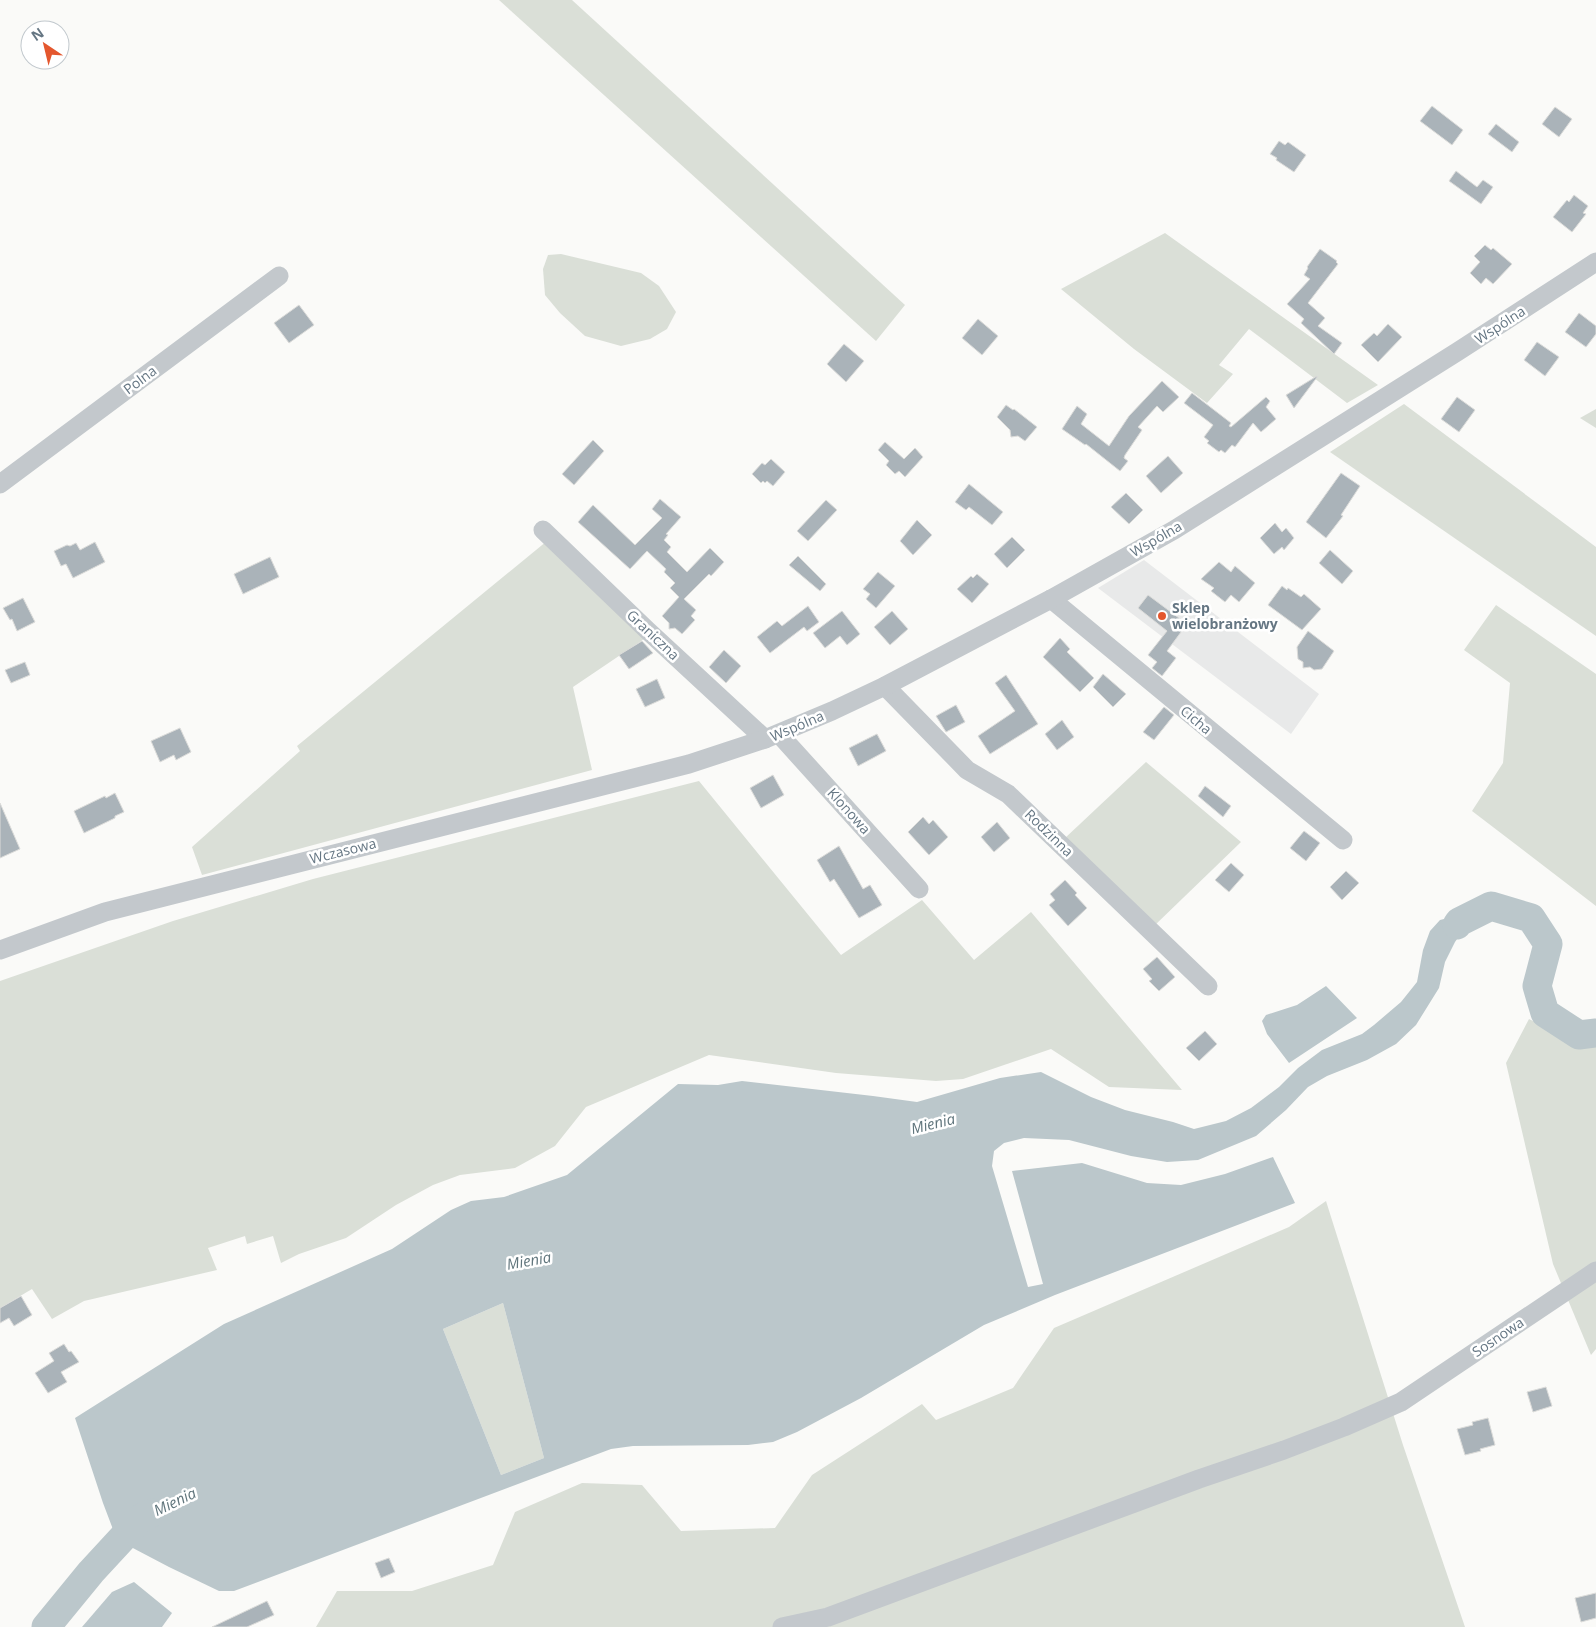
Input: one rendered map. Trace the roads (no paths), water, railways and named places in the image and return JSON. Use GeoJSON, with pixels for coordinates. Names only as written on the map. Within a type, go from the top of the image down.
{"type":"FeatureCollection","features":[{"type":"Feature","properties":{"kind":"street","name":"Wspólna"},"geometry":{"type":"LineString","coordinates":[[689,764],[772,737],[885,686],[1051,600],[1181,525],[1457,352],[1596,262]]}},
{"type":"Feature","properties":{"kind":"street","name":"Polna"},"geometry":{"type":"LineString","coordinates":[[0,484],[280,276]]}},
{"type":"Feature","properties":{"kind":"street","name":"Graniczna"},"geometry":{"type":"LineString","coordinates":[[543,530],[647,630],[772,737]]}},
{"type":"Feature","properties":{"kind":"street","name":"Cicha"},"geometry":{"type":"LineString","coordinates":[[1051,600],[1342,840]]}},
{"type":"Feature","properties":{"kind":"street","name":"Rodzinna"},"geometry":{"type":"LineString","coordinates":[[885,686],[967,770],[1008,794],[1208,986]]}},
{"type":"Feature","properties":{"kind":"street","name":"Klonowa"},"geometry":{"type":"LineString","coordinates":[[772,737],[919,889]]}},
{"type":"Feature","properties":{"kind":"street","name":"Wczasowa"},"geometry":{"type":"LineString","coordinates":[[0,950],[105,912],[689,764]]}},
{"type":"Feature","properties":{"kind":"street","name":"Sosnowa"},"geometry":{"type":"LineString","coordinates":[[782,1627],[837,1614],[1344,1427],[1401,1402],[1596,1271]]}},
{"type":"Feature","properties":{"kind":"water"},"geometry":{"type":"Polygon","coordinates":[[[1496,898],[1483,923],[1466,926],[1455,942],[1445,962],[1439,988],[1416,1025],[1396,1044],[1367,1060],[1327,1076],[1308,1087],[1286,1110],[1256,1136],[1198,1160],[1167,1162],[1131,1156],[1069,1140],[1024,1138],[1004,1143],[994,1151],[992,1166],[1028,1287],[1043,1284],[1012,1171],[1082,1163],[1147,1183],[1181,1185],[1225,1174],[1273,1157],[1295,1203],[1055,1295],[984,1325],[861,1398],[797,1432],[773,1442],[748,1445],[633,1446],[611,1449],[234,1591],[219,1591],[169,1567],[129,1546],[114,1532],[75,1418],[224,1324],[392,1249],[451,1210],[471,1201],[504,1197],[567,1175],[678,1084],[718,1085],[742,1081],[917,1102],[1000,1078],[1041,1072],[1091,1097],[1125,1110],[1194,1129],[1226,1121],[1251,1108],[1322,1050],[1362,1034],[1374,1025],[1401,1002],[1417,982],[1423,950],[1430,931],[1440,920],[1452,917],[1469,902],[1496,898]],[[503,1303],[443,1329],[501,1475],[544,1458],[503,1303]]]}},
{"type":"Feature","properties":{"kind":"water"},"geometry":{"type":"Polygon","coordinates":[[[1326,986],[1357,1018],[1289,1063],[1267,1034],[1262,1021],[1266,1015],[1297,1005],[1326,986]]]}},
{"type":"Feature","properties":{"kind":"water"},"geometry":{"type":"Polygon","coordinates":[[[134,1582],[172,1613],[162,1627],[82,1627],[112,1592],[134,1582]]]}},
{"type":"Feature","properties":{"kind":"waterway"},"geometry":{"type":"LineString","coordinates":[[1457,925],[1459,922],[1491,906],[1531,918],[1548,944],[1537,986],[1545,1013],[1579,1035],[1596,1033]]}},
{"type":"Feature","properties":{"kind":"waterway","name":"Mienia"},"geometry":{"type":"LineString","coordinates":[[46,1627],[91,1572],[140,1519],[151,1513]]}},
{"type":"Feature","properties":{"kind":"place","name":"Sklep wielobranżowy"},"geometry":{"type":"Point","coordinates":[1162,616]}}]}
